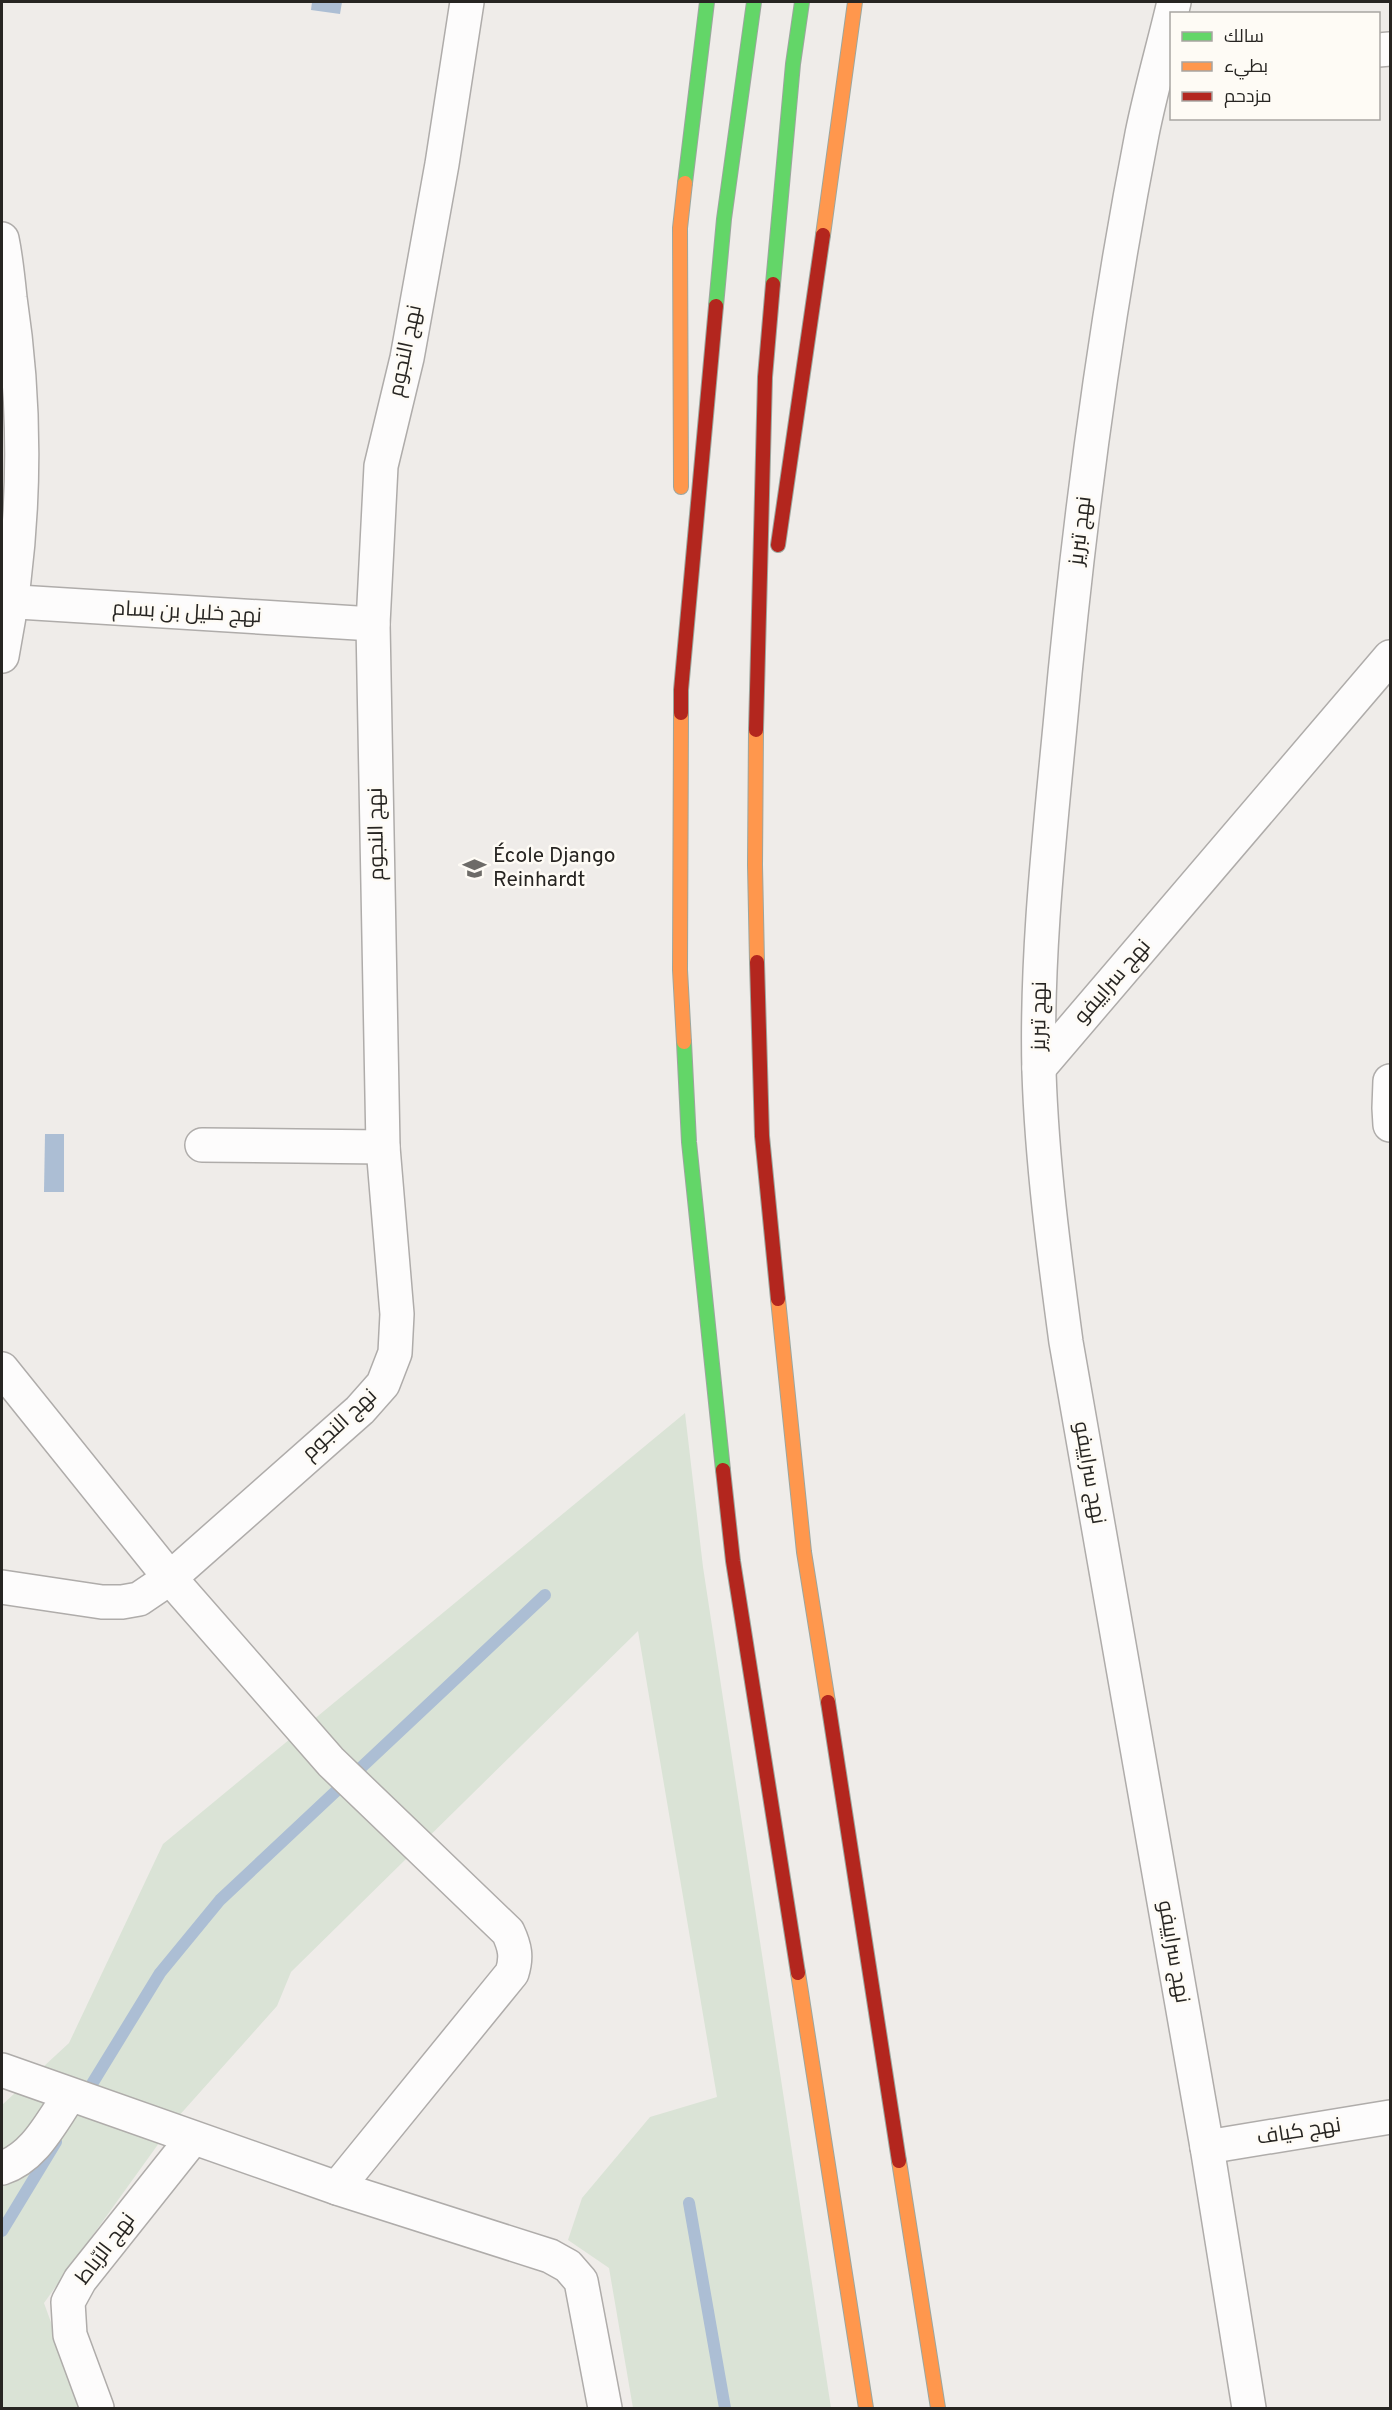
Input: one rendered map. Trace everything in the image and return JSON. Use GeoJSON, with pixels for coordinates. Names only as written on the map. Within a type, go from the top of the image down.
{"type":"FeatureCollection","features":[{"type":"Feature","properties":{"kind":"highway"},"geometry":{"type":"LineString","coordinates":[[681,500],[680,228],[707,2]]}},
{"type":"Feature","properties":{"kind":"highway"},"geometry":{"type":"LineString","coordinates":[[681,690],[724,219],[754,2]]}},
{"type":"Feature","properties":{"kind":"highway"},"geometry":{"type":"LineString","coordinates":[[802,2],[793,63],[765,376],[755,865],[762,1136],[804,1552],[938,2409]]}},
{"type":"Feature","properties":{"kind":"highway"},"geometry":{"type":"LineString","coordinates":[[757,683],[804,372],[855,2]]}},
{"type":"Feature","properties":{"kind":"highway"},"geometry":{"type":"LineString","coordinates":[[681,536],[680,970],[689,1142],[733,1562],[866,2409]]}},
{"type":"Feature","properties":{"kind":"street","name":"نهج النجوم"},"geometry":{"type":"LineString","coordinates":[[2,1587],[102,1602],[139,1599],[170,1578],[360,1410],[383,1384],[395,1353],[397,1314],[383,1147],[373,624],[381,466],[407,358],[442,164],[467,2]]}},
{"type":"Feature","properties":{"kind":"street","name":"نهج تبريز"},"geometry":{"type":"LineString","coordinates":[[1039,1068],[1040,983],[1046,878],[1065,673],[1093,422],[1143,132],[1170,25]]}},
{"type":"Feature","properties":{"kind":"street"},"geometry":{"type":"LineString","coordinates":[[2,239],[22,406],[21,501],[2,656]]}},
{"type":"Feature","properties":{"kind":"street","name":"نهج خليل بن بسام"},"geometry":{"type":"LineString","coordinates":[[7,602],[373,624]]}},
{"type":"Feature","properties":{"kind":"street","name":"نهج سراييفو"},"geometry":{"type":"LineString","coordinates":[[1249,2409],[1207,2147],[1066,1342],[1049,1204],[1039,1068],[1390,657]]}},
{"type":"Feature","properties":{"kind":"street"},"geometry":{"type":"LineString","coordinates":[[1390,1081],[1390,1125]]}},
{"type":"Feature","properties":{"kind":"street"},"geometry":{"type":"LineString","coordinates":[[202,1146],[383,1147]]}},
{"type":"Feature","properties":{"kind":"street"},"geometry":{"type":"LineString","coordinates":[[2,1370],[170,1578],[332,1762],[508,1932],[515,1948],[516,1960],[512,1973],[337,2188]]}},
{"type":"Feature","properties":{"kind":"street"},"geometry":{"type":"LineString","coordinates":[[2,2070],[337,2188],[550,2256],[568,2266],[581,2281],[605,2409]]}},
{"type":"Feature","properties":{"kind":"street"},"geometry":{"type":"LineString","coordinates":[[2,2168],[12,2164],[36,2144],[70,2095]]}},
{"type":"Feature","properties":{"kind":"street","name":"نهج كياف"},"geometry":{"type":"LineString","coordinates":[[1207,2147],[1390,2117]]}},
{"type":"Feature","properties":{"kind":"street","name":"نهج الرّباط"},"geometry":{"type":"LineString","coordinates":[[97,2409],[70,2335],[68,2302],[80,2280],[193,2138]]}},
{"type":"Feature","properties":{"kind":"shaded area"},"geometry":{"type":"Polygon","coordinates":[[[685,1413],[703,1567],[831,2408],[633,2408],[609,2268],[568,2240],[582,2198],[650,2117],[717,2097],[638,1631],[291,1972],[277,2006],[177,2118],[44,2303],[82,2408],[2,2408],[2,2105],[69,2043],[163,1844],[685,1413]]]}},
{"type":"Feature","properties":{"kind":"water"},"geometry":{"type":"Polygon","coordinates":[[[312,2],[342,2],[340,14],[311,10],[312,2]]]}},
{"type":"Feature","properties":{"kind":"water"},"geometry":{"type":"Polygon","coordinates":[[[45,1134],[64,1134],[64,1192],[44,1192],[45,1134]]]}},
{"type":"Feature","properties":{"kind":"waterway"},"geometry":{"type":"LineString","coordinates":[[84,2097],[160,1973],[220,1900],[545,1595]]}},
{"type":"Feature","properties":{"kind":"waterway"},"geometry":{"type":"LineString","coordinates":[[2,2231],[56,2142]]}},
{"type":"Feature","properties":{"kind":"waterway"},"geometry":{"type":"LineString","coordinates":[[689,2203],[725,2408]]}},
{"type":"Feature","properties":{"kind":"traffic: fast"},"geometry":{"type":"LineString","coordinates":[[685,183],[707,2]]}},
{"type":"Feature","properties":{"kind":"traffic: fast"},"geometry":{"type":"LineString","coordinates":[[716,306],[724,219],[754,2]]}},
{"type":"Feature","properties":{"kind":"traffic: fast"},"geometry":{"type":"LineString","coordinates":[[773,284],[793,64],[802,2]]}},
{"type":"Feature","properties":{"kind":"traffic: fast"},"geometry":{"type":"LineString","coordinates":[[684,1042],[689,1142],[723,1470]]}},
{"type":"Feature","properties":{"kind":"traffic: slow"},"geometry":{"type":"LineString","coordinates":[[823,235],[855,2]]}},
{"type":"Feature","properties":{"kind":"traffic: slow"},"geometry":{"type":"LineString","coordinates":[[681,487],[680,228],[685,183]]}},
{"type":"Feature","properties":{"kind":"traffic: slow"},"geometry":{"type":"LineString","coordinates":[[681,713],[680,970],[684,1042]]}},
{"type":"Feature","properties":{"kind":"traffic: slow"},"geometry":{"type":"LineString","coordinates":[[756,730],[757,962]]}},
{"type":"Feature","properties":{"kind":"traffic: slow"},"geometry":{"type":"LineString","coordinates":[[778,1299],[804,1552],[828,1702]]}},
{"type":"Feature","properties":{"kind":"traffic: slow"},"geometry":{"type":"LineString","coordinates":[[798,1973],[866,2408]]}},
{"type":"Feature","properties":{"kind":"traffic: slow"},"geometry":{"type":"LineString","coordinates":[[899,2161],[938,2408]]}},
{"type":"Feature","properties":{"kind":"traffic: jam"},"geometry":{"type":"LineString","coordinates":[[778,545],[823,235]]}},
{"type":"Feature","properties":{"kind":"traffic: jam"},"geometry":{"type":"LineString","coordinates":[[756,730],[765,377],[773,284]]}},
{"type":"Feature","properties":{"kind":"traffic: jam"},"geometry":{"type":"LineString","coordinates":[[681,713],[681,690],[716,306]]}},
{"type":"Feature","properties":{"kind":"traffic: jam"},"geometry":{"type":"LineString","coordinates":[[757,962],[762,1136],[778,1299]]}},
{"type":"Feature","properties":{"kind":"traffic: jam"},"geometry":{"type":"LineString","coordinates":[[723,1470],[733,1561],[798,1973]]}},
{"type":"Feature","properties":{"kind":"traffic: jam"},"geometry":{"type":"LineString","coordinates":[[828,1702],[899,2161]]}},
{"type":"Feature","properties":{"kind":"place","name":"École Django Reinhardt"},"geometry":{"type":"Point","coordinates":[475,868]}}]}
